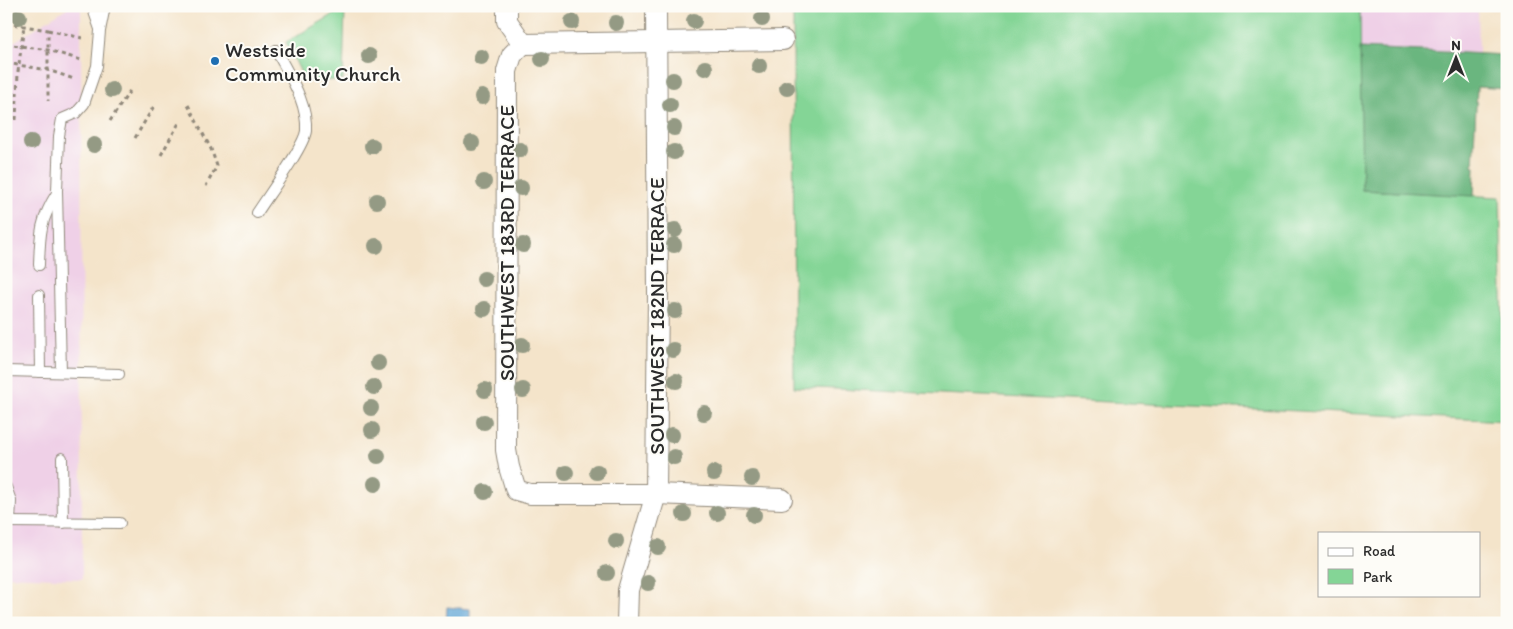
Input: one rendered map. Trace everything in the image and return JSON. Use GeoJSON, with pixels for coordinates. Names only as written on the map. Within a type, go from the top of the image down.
{"type":"FeatureCollection","features":[{"type":"Feature","properties":{"kind":"street"},"geometry":{"type":"LineString","coordinates":[[507,6],[507,21],[523,44],[782,40]]}},
{"type":"Feature","properties":{"kind":"street","name":"SOUTHWEST 182ND TERRACE"},"geometry":{"type":"LineString","coordinates":[[627,623],[628,590],[656,494],[658,302],[656,6]]}},
{"type":"Feature","properties":{"kind":"street","name":"SOUTHWEST 183RD TERRACE"},"geometry":{"type":"LineString","coordinates":[[523,44],[512,55],[507,71],[506,450],[509,467],[516,490],[530,494],[656,494]]}},
{"type":"Feature","properties":{"kind":"street"},"geometry":{"type":"LineString","coordinates":[[656,494],[782,499]]}},
{"type":"Feature","properties":{"kind":"lane"},"geometry":{"type":"LineString","coordinates":[[92,6],[100,31]]}},
{"type":"Feature","properties":{"kind":"lane"},"geometry":{"type":"LineString","coordinates":[[61,372],[57,191],[59,136],[62,119],[76,113],[84,104],[90,88],[97,66],[100,31],[105,6]]}},
{"type":"Feature","properties":{"kind":"lane"},"geometry":{"type":"LineString","coordinates":[[257,213],[300,146],[306,133],[305,117],[298,93],[276,50]]}},
{"type":"Feature","properties":{"kind":"lane"},"geometry":{"type":"LineString","coordinates":[[39,265],[40,233],[46,210],[57,191]]}},
{"type":"Feature","properties":{"kind":"lane"},"geometry":{"type":"LineString","coordinates":[[39,295],[40,372]]}},
{"type":"Feature","properties":{"kind":"lane"},"geometry":{"type":"LineString","coordinates":[[6,372],[119,374]]}},
{"type":"Feature","properties":{"kind":"lane"},"geometry":{"type":"LineString","coordinates":[[62,458],[63,523]]}},
{"type":"Feature","properties":{"kind":"lane"},"geometry":{"type":"LineString","coordinates":[[6,487],[12,502],[8,522],[120,523]]}},
{"type":"Feature","properties":{"kind":"path"},"geometry":{"type":"LineString","coordinates":[[6,23],[79,37],[99,45]]}},
{"type":"Feature","properties":{"kind":"path"},"geometry":{"type":"LineString","coordinates":[[16,120],[19,64],[24,25]]}},
{"type":"Feature","properties":{"kind":"path"},"geometry":{"type":"LineString","coordinates":[[48,30],[48,101]]}},
{"type":"Feature","properties":{"kind":"path"},"geometry":{"type":"LineString","coordinates":[[6,44],[48,50],[97,66]]}},
{"type":"Feature","properties":{"kind":"path"},"geometry":{"type":"LineString","coordinates":[[6,63],[48,70],[75,79],[90,88]]}},
{"type":"Feature","properties":{"kind":"path"},"geometry":{"type":"LineString","coordinates":[[110,121],[131,89]]}},
{"type":"Feature","properties":{"kind":"path"},"geometry":{"type":"LineString","coordinates":[[188,105],[211,149],[216,166],[206,186]]}},
{"type":"Feature","properties":{"kind":"path"},"geometry":{"type":"LineString","coordinates":[[135,138],[154,106]]}},
{"type":"Feature","properties":{"kind":"path"},"geometry":{"type":"LineString","coordinates":[[160,155],[179,123]]}},
{"type":"Feature","properties":{"kind":"shaded area"},"geometry":{"type":"Polygon","coordinates":[[[70,6],[81,6],[82,579],[6,576],[6,47],[70,6]]]}},
{"type":"Feature","properties":{"kind":"shaded area"},"geometry":{"type":"Polygon","coordinates":[[[1360,6],[1478,6],[1479,53],[1360,48],[1360,6]]]}},
{"type":"Feature","properties":{"kind":"green space"},"geometry":{"type":"Polygon","coordinates":[[[793,6],[1360,6],[1362,190],[1500,197],[1504,392],[1507,393],[1507,421],[794,387],[793,6]]]}},
{"type":"Feature","properties":{"kind":"green space"},"geometry":{"type":"Polygon","coordinates":[[[345,8],[343,80],[305,81],[286,42],[345,8]]]}},
{"type":"Feature","properties":{"kind":"green space"},"geometry":{"type":"Polygon","coordinates":[[[1360,48],[1507,55],[1507,89],[1477,87],[1473,166],[1475,167],[1474,196],[1362,190],[1360,48]]]}},
{"type":"Feature","properties":{"kind":"water"},"geometry":{"type":"Polygon","coordinates":[[[447,607],[470,609],[470,623],[446,623],[447,607]]]}},
{"type":"Feature","properties":{"kind":"place","name":"Westside Community Church"},"geometry":{"type":"Point","coordinates":[215,61]}}]}
